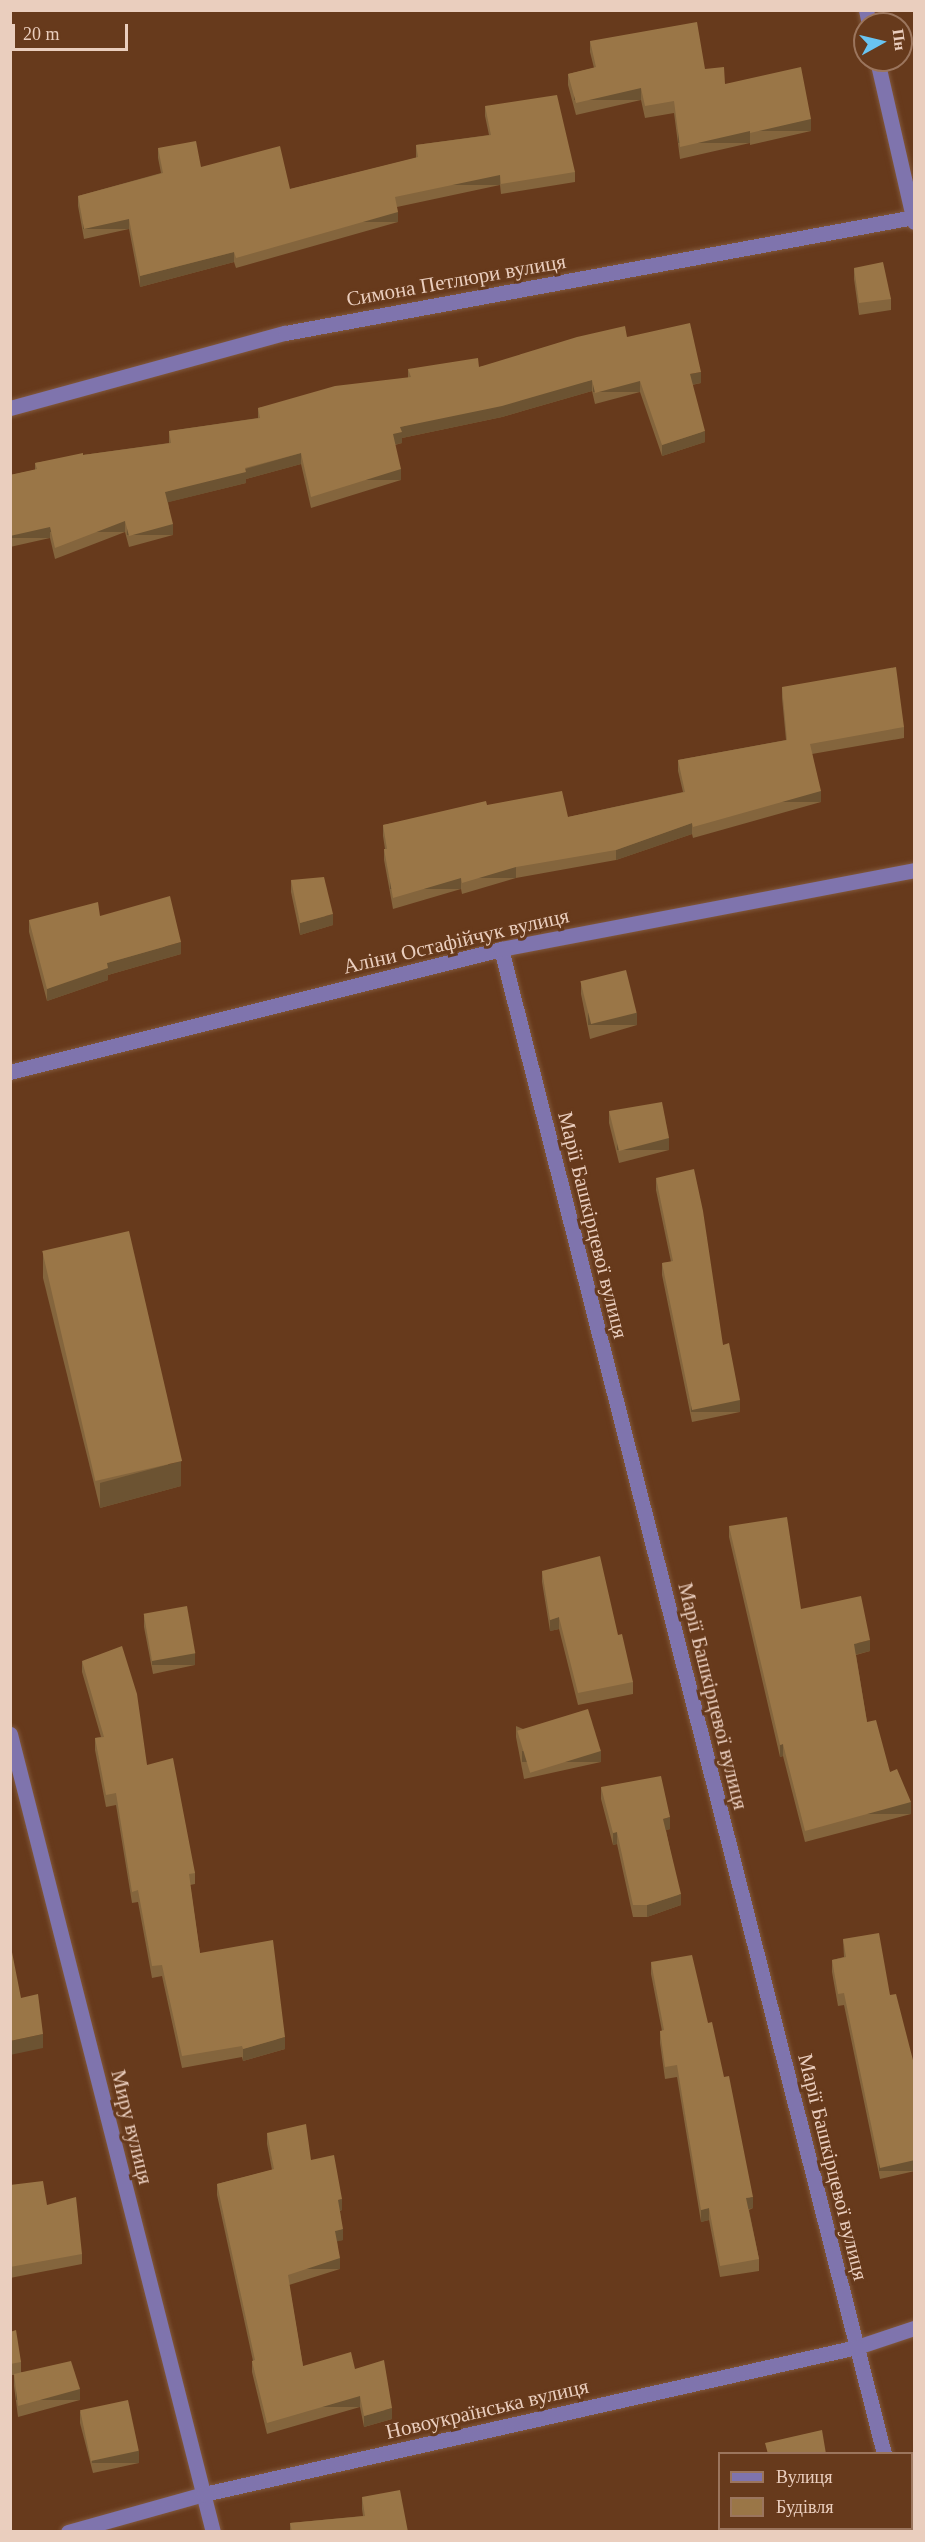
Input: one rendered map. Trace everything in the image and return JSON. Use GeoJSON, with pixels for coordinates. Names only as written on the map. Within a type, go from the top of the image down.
{"type":"FeatureCollection","features":[{"type":"Feature","properties":{"kind":"street"},"geometry":{"type":"LineString","coordinates":[[880,72],[914,219]]}},
{"type":"Feature","properties":{"kind":"street","name":"Симона Петлюри вулиця"},"geometry":{"type":"LineString","coordinates":[[10,408],[285,333],[914,219]]}},
{"type":"Feature","properties":{"kind":"street","name":"Алiни Остафійчук вулиця"},"geometry":{"type":"LineString","coordinates":[[10,1072],[501,949],[915,870]]}},
{"type":"Feature","properties":{"kind":"street","name":"Марії Башкірцевої вулиця"},"geometry":{"type":"LineString","coordinates":[[501,949],[883,2452]]}},
{"type":"Feature","properties":{"kind":"street","name":"Миру вулиця"},"geometry":{"type":"LineString","coordinates":[[10,1734],[213,2532]]}},
{"type":"Feature","properties":{"kind":"street","name":"Новоукраїнська вулиця"},"geometry":{"type":"LineString","coordinates":[[68,2532],[204,2494],[857,2347],[915,2328]]}},
{"type":"Feature","properties":{"kind":"building"},"geometry":{"type":"Polygon","coordinates":[[[697,22],[705,69],[724,67],[725,84],[801,67],[811,119],[680,147],[674,101],[645,106],[641,88],[576,103],[568,74],[596,67],[590,41],[697,22]]]}},
{"type":"Feature","properties":{"kind":"building"},"geometry":{"type":"Polygon","coordinates":[[[557,95],[575,172],[501,184],[500,175],[395,197],[398,212],[236,258],[234,252],[140,276],[129,219],[84,229],[78,196],[163,173],[158,148],[196,141],[201,167],[280,146],[290,189],[418,157],[416,145],[491,135],[485,106],[557,95]]]}},
{"type":"Feature","properties":{"kind":"building"},"geometry":{"type":"Polygon","coordinates":[[[883,262],[891,299],[859,303],[854,268],[883,262]]]}},
{"type":"Feature","properties":{"kind":"building"},"geometry":{"type":"Polygon","coordinates":[[[690,323],[701,372],[690,374],[705,431],[662,445],[640,381],[595,393],[592,380],[502,406],[400,427],[402,432],[393,434],[401,469],[311,497],[301,453],[245,468],[246,472],[165,492],[173,524],[129,536],[125,521],[55,548],[50,527],[10,536],[10,475],[37,469],[35,463],[83,453],[83,455],[171,443],[169,431],[260,418],[258,408],[335,386],[411,377],[408,369],[478,358],[479,367],[577,337],[625,326],[627,337],[690,323]]]}},
{"type":"Feature","properties":{"kind":"building"},"geometry":{"type":"Polygon","coordinates":[[[896,667],[904,727],[810,744],[821,791],[693,827],[692,823],[616,850],[516,867],[462,883],[461,878],[393,898],[384,849],[387,849],[383,825],[486,801],[487,805],[562,791],[568,817],[685,792],[678,760],[787,740],[782,687],[896,667]]]}},
{"type":"Feature","properties":{"kind":"building"},"geometry":{"type":"Polygon","coordinates":[[[324,877],[333,914],[300,923],[291,880],[324,877]]]}},
{"type":"Feature","properties":{"kind":"building"},"geometry":{"type":"Polygon","coordinates":[[[170,896],[181,942],[107,963],[108,968],[47,989],[29,920],[98,902],[100,916],[170,896]]]}},
{"type":"Feature","properties":{"kind":"building"},"geometry":{"type":"Polygon","coordinates":[[[626,970],[637,1013],[591,1024],[580,981],[626,970]]]}},
{"type":"Feature","properties":{"kind":"building"},"geometry":{"type":"Polygon","coordinates":[[[662,1102],[669,1138],[619,1151],[609,1111],[662,1102]]]}},
{"type":"Feature","properties":{"kind":"building"},"geometry":{"type":"Polygon","coordinates":[[[694,1169],[703,1211],[723,1345],[729,1343],[740,1400],[692,1410],[662,1263],[673,1261],[656,1178],[694,1169]]]}},
{"type":"Feature","properties":{"kind":"building"},"geometry":{"type":"Polygon","coordinates":[[[129,1231],[182,1461],[95,1481],[42,1251],[129,1231]]]}},
{"type":"Feature","properties":{"kind":"building"},"geometry":{"type":"Polygon","coordinates":[[[787,1517],[801,1609],[861,1596],[870,1640],[854,1644],[867,1722],[876,1720],[890,1772],[897,1769],[911,1802],[805,1831],[783,1744],[780,1745],[729,1526],[787,1517]]]}},
{"type":"Feature","properties":{"kind":"building"},"geometry":{"type":"Polygon","coordinates":[[[600,1556],[618,1635],[622,1634],[633,1682],[578,1693],[559,1617],[550,1620],[542,1571],[600,1556]]]}},
{"type":"Feature","properties":{"kind":"building"},"geometry":{"type":"Polygon","coordinates":[[[187,1606],[195,1653],[152,1661],[144,1614],[187,1606]]]}},
{"type":"Feature","properties":{"kind":"building"},"geometry":{"type":"Polygon","coordinates":[[[122,1646],[137,1694],[147,1765],[173,1758],[195,1873],[189,1874],[200,1953],[273,1940],[285,2037],[243,2049],[242,2046],[182,2056],[162,1965],[152,1966],[138,1890],[132,1892],[116,1793],[106,1795],[95,1738],[104,1737],[82,1661],[122,1646]]]}},
{"type":"Feature","properties":{"kind":"building"},"geometry":{"type":"Polygon","coordinates":[[[588,1709],[601,1751],[530,1773],[517,1731],[588,1709]]]}},
{"type":"Feature","properties":{"kind":"building"},"geometry":{"type":"Polygon","coordinates":[[[661,1776],[670,1817],[663,1819],[681,1894],[647,1905],[633,1905],[617,1832],[613,1833],[601,1787],[661,1776]]]}},
{"type":"Feature","properties":{"kind":"building"},"geometry":{"type":"Polygon","coordinates":[[[879,1933],[890,1995],[896,1994],[915,2068],[915,2160],[880,2168],[844,1993],[838,1994],[832,1960],[846,1957],[843,1939],[879,1933]]]}},
{"type":"Feature","properties":{"kind":"building"},"geometry":{"type":"Polygon","coordinates":[[[10,1942],[21,1998],[38,1994],[43,2034],[10,2041],[10,1942]]]}},
{"type":"Feature","properties":{"kind":"building"},"geometry":{"type":"Polygon","coordinates":[[[692,1955],[708,2023],[712,2022],[724,2077],[729,2076],[753,2197],[746,2198],[759,2259],[720,2266],[709,2208],[701,2210],[677,2065],[665,2067],[660,2031],[664,2030],[651,1962],[692,1955]]]}},
{"type":"Feature","properties":{"kind":"building"},"geometry":{"type":"Polygon","coordinates":[[[306,2124],[311,2160],[334,2155],[342,2199],[338,2200],[343,2229],[335,2231],[340,2258],[288,2275],[303,2366],[351,2352],[355,2369],[384,2360],[392,2408],[364,2416],[360,2396],[267,2423],[252,2361],[255,2360],[217,2184],[274,2169],[267,2133],[306,2124]]]}},
{"type":"Feature","properties":{"kind":"building"},"geometry":{"type":"Polygon","coordinates":[[[43,2181],[47,2205],[76,2197],[82,2254],[10,2267],[10,2185],[43,2181]]]}},
{"type":"Feature","properties":{"kind":"building"},"geometry":{"type":"Polygon","coordinates":[[[16,2330],[21,2362],[10,2364],[10,2332],[16,2330]]]}},
{"type":"Feature","properties":{"kind":"building"},"geometry":{"type":"Polygon","coordinates":[[[71,2361],[80,2389],[18,2406],[14,2374],[71,2361]]]}},
{"type":"Feature","properties":{"kind":"building"},"geometry":{"type":"Polygon","coordinates":[[[128,2400],[139,2451],[91,2461],[80,2410],[128,2400]]]}},
{"type":"Feature","properties":{"kind":"building"},"geometry":{"type":"Polygon","coordinates":[[[822,2430],[826,2452],[767,2452],[765,2443],[822,2430]]]}},
{"type":"Feature","properties":{"kind":"building"},"geometry":{"type":"Polygon","coordinates":[[[400,2490],[408,2532],[292,2532],[290,2523],[365,2516],[362,2497],[400,2490]]]}}]}
